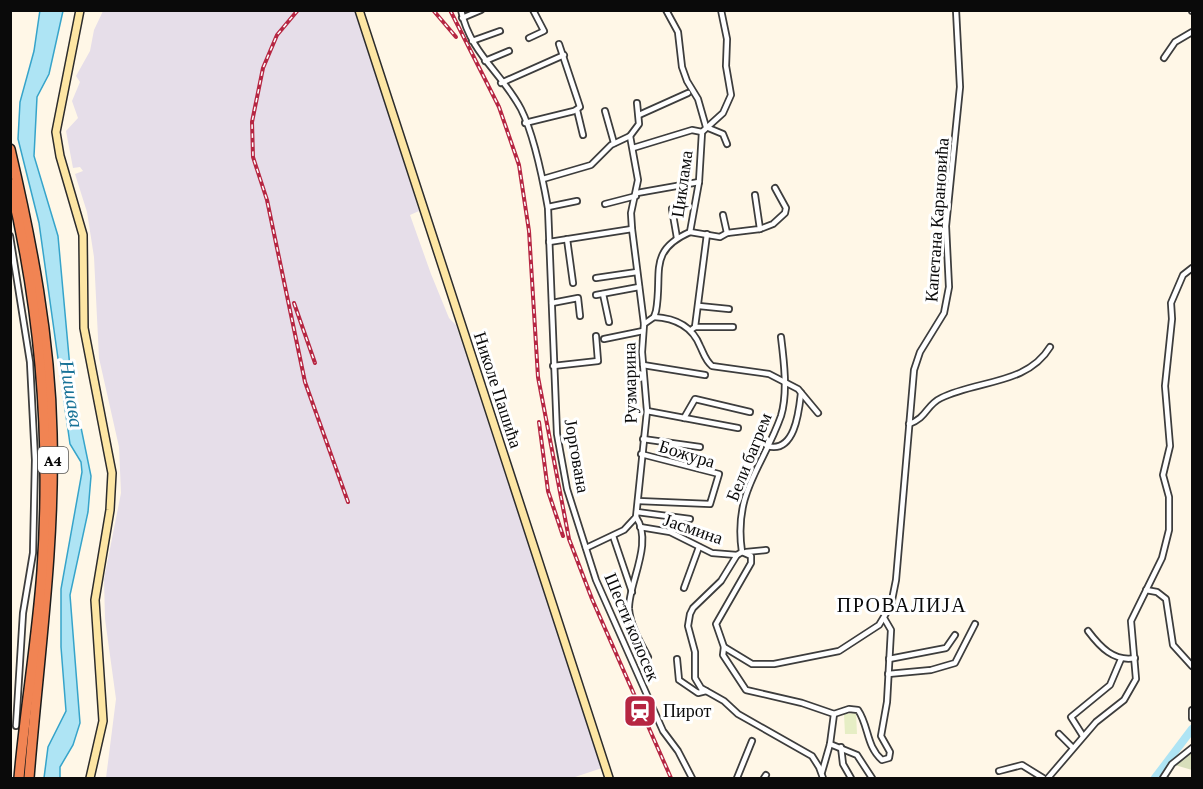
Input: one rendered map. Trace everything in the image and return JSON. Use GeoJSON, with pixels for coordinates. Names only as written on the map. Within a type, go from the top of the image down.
{"type":"FeatureCollection","features":[{"type":"Feature","properties":{"kind":"highway","name":"A4"},"geometry":{"type":"LineString","coordinates":[[10,149],[41,294],[52,435],[49,566],[29,778]]}},
{"type":"Feature","properties":{"kind":"highway","name":"A4"},"geometry":{"type":"LineString","coordinates":[[10,183],[37,321],[46,435],[41,574],[19,778]]}},
{"type":"Feature","properties":{"kind":"main road"},"geometry":{"type":"LineString","coordinates":[[80,10],[56,132],[60,156],[83,235],[84,328],[112,473],[110,510],[95,600],[96,642],[103,700],[102,728],[90,778]]}},
{"type":"Feature","properties":{"kind":"main road","name":"Николе Пашића"},"geometry":{"type":"LineString","coordinates":[[360,10],[609,778]]}},
{"type":"Feature","properties":{"kind":"street","name":"Јоргована"},"geometry":{"type":"LineString","coordinates":[[460,10],[472,41],[521,110],[543,179],[548,207],[553,366],[559,447],[567,489],[586,548]]}},
{"type":"Feature","properties":{"kind":"street"},"geometry":{"type":"LineString","coordinates":[[462,18],[481,10]]}},
{"type":"Feature","properties":{"kind":"street"},"geometry":{"type":"LineString","coordinates":[[529,38],[544,31],[533,10]]}},
{"type":"Feature","properties":{"kind":"street","name":"Циклама"},"geometry":{"type":"LineString","coordinates":[[666,10],[678,32],[682,67],[698,99],[706,127]]}},
{"type":"Feature","properties":{"kind":"street","name":"Циклама"},"geometry":{"type":"LineString","coordinates":[[654,317],[663,252],[670,241],[690,232],[699,182],[702,132],[723,113],[731,95],[726,66],[727,39],[721,10]]}},
{"type":"Feature","properties":{"kind":"street","name":"Капетана Карановића"},"geometry":{"type":"LineString","coordinates":[[884,618],[891,605],[896,580],[916,360],[944,313],[949,287],[946,226],[960,87],[956,10]]}},
{"type":"Feature","properties":{"kind":"street"},"geometry":{"type":"LineString","coordinates":[[472,41],[500,31]]}},
{"type":"Feature","properties":{"kind":"street"},"geometry":{"type":"LineString","coordinates":[[1164,58],[1174,42],[1192,32]]}},
{"type":"Feature","properties":{"kind":"street"},"geometry":{"type":"LineString","coordinates":[[559,44],[580,102],[577,110],[583,135]]}},
{"type":"Feature","properties":{"kind":"street"},"geometry":{"type":"LineString","coordinates":[[485,62],[509,51]]}},
{"type":"Feature","properties":{"kind":"street"},"geometry":{"type":"LineString","coordinates":[[501,83],[564,55]]}},
{"type":"Feature","properties":{"kind":"street"},"geometry":{"type":"LineString","coordinates":[[639,115],[688,93]]}},
{"type":"Feature","properties":{"kind":"street"},"geometry":{"type":"LineString","coordinates":[[543,179],[591,165],[614,143],[630,136],[636,129],[639,115],[637,103]]}},
{"type":"Feature","properties":{"kind":"street"},"geometry":{"type":"LineString","coordinates":[[525,123],[577,110]]}},
{"type":"Feature","properties":{"kind":"street"},"geometry":{"type":"LineString","coordinates":[[605,111],[614,143]]}},
{"type":"Feature","properties":{"kind":"street","name":"Циклама"},"geometry":{"type":"LineString","coordinates":[[706,127],[723,134],[727,144]]}},
{"type":"Feature","properties":{"kind":"street"},"geometry":{"type":"LineString","coordinates":[[633,148],[692,130],[702,132]]}},
{"type":"Feature","properties":{"kind":"street","name":"Рузмарина"},"geometry":{"type":"LineString","coordinates":[[630,136],[636,194],[632,229],[644,324]]}},
{"type":"Feature","properties":{"kind":"street"},"geometry":{"type":"LineString","coordinates":[[605,204],[636,194],[699,182]]}},
{"type":"Feature","properties":{"kind":"street"},"geometry":{"type":"LineString","coordinates":[[690,232],[720,237],[727,233],[760,229],[773,224],[785,213],[786,208],[775,188]]}},
{"type":"Feature","properties":{"kind":"street"},"geometry":{"type":"LineString","coordinates":[[755,195],[760,229]]}},
{"type":"Feature","properties":{"kind":"street"},"geometry":{"type":"LineString","coordinates":[[548,207],[577,201]]}},
{"type":"Feature","properties":{"kind":"street","name":"Циклама"},"geometry":{"type":"LineString","coordinates":[[672,209],[677,237]]}},
{"type":"Feature","properties":{"kind":"street"},"geometry":{"type":"LineString","coordinates":[[723,215],[727,233]]}},
{"type":"Feature","properties":{"kind":"street"},"geometry":{"type":"LineString","coordinates":[[549,242],[632,229]]}},
{"type":"Feature","properties":{"kind":"street"},"geometry":{"type":"LineString","coordinates":[[707,234],[699,306],[693,329],[706,360],[712,366],[762,372],[783,382],[801,393],[818,414]]}},
{"type":"Feature","properties":{"kind":"street"},"geometry":{"type":"LineString","coordinates":[[10,236],[30,362],[35,460],[33,553],[23,613],[16,726]]}},
{"type":"Feature","properties":{"kind":"street"},"geometry":{"type":"LineString","coordinates":[[567,239],[573,283]]}},
{"type":"Feature","properties":{"kind":"street"},"geometry":{"type":"LineString","coordinates":[[1048,778],[1083,736],[1128,695],[1136,680],[1131,621],[1162,558],[1169,530],[1169,497],[1163,475],[1170,446],[1165,386],[1172,319],[1171,303],[1183,275],[1192,268]]}},
{"type":"Feature","properties":{"kind":"street"},"geometry":{"type":"LineString","coordinates":[[596,278],[637,272]]}},
{"type":"Feature","properties":{"kind":"street"},"geometry":{"type":"LineString","coordinates":[[596,295],[639,287]]}},
{"type":"Feature","properties":{"kind":"street"},"geometry":{"type":"LineString","coordinates":[[603,294],[609,322]]}},
{"type":"Feature","properties":{"kind":"street"},"geometry":{"type":"LineString","coordinates":[[552,303],[578,298],[580,316]]}},
{"type":"Feature","properties":{"kind":"street"},"geometry":{"type":"LineString","coordinates":[[699,306],[729,309]]}},
{"type":"Feature","properties":{"kind":"street"},"geometry":{"type":"LineString","coordinates":[[643,331],[644,324],[654,317],[678,322],[693,329],[733,327]]}},
{"type":"Feature","properties":{"kind":"street","name":"Рузмарина"},"geometry":{"type":"LineString","coordinates":[[604,339],[643,331],[647,411],[641,454],[637,515],[640,527],[641,560],[632,592],[630,612],[648,657]]}},
{"type":"Feature","properties":{"kind":"street"},"geometry":{"type":"LineString","coordinates":[[553,366],[598,360],[596,336]]}},
{"type":"Feature","properties":{"kind":"street","name":"Бели багрем"},"geometry":{"type":"LineString","coordinates":[[744,552],[740,533],[743,505],[754,472],[781,414],[783,382],[781,337]]}},
{"type":"Feature","properties":{"kind":"street"},"geometry":{"type":"LineString","coordinates":[[909,424],[924,418],[932,404],[940,398],[1006,378],[1033,366],[1042,359],[1050,347]]}},
{"type":"Feature","properties":{"kind":"street"},"geometry":{"type":"LineString","coordinates":[[643,365],[705,375]]}},
{"type":"Feature","properties":{"kind":"street"},"geometry":{"type":"LineString","coordinates":[[767,446],[777,446],[788,440],[795,428],[801,393]]}},
{"type":"Feature","properties":{"kind":"street"},"geometry":{"type":"LineString","coordinates":[[684,418],[695,399],[750,412]]}},
{"type":"Feature","properties":{"kind":"street"},"geometry":{"type":"LineString","coordinates":[[647,411],[738,428]]}},
{"type":"Feature","properties":{"kind":"street","name":"Рузмарина"},"geometry":{"type":"LineString","coordinates":[[644,439],[700,447]]}},
{"type":"Feature","properties":{"kind":"street","name":"Божура"},"geometry":{"type":"LineString","coordinates":[[638,501],[713,503],[718,474],[641,454]]}},
{"type":"Feature","properties":{"kind":"street"},"geometry":{"type":"LineString","coordinates":[[586,548],[627,528],[637,515],[690,519]]}},
{"type":"Feature","properties":{"kind":"street","name":"Јасмина"},"geometry":{"type":"LineString","coordinates":[[640,527],[670,532],[716,554],[737,555]]}},
{"type":"Feature","properties":{"kind":"street"},"geometry":{"type":"LineString","coordinates":[[613,536],[632,592]]}},
{"type":"Feature","properties":{"kind":"street"},"geometry":{"type":"LineString","coordinates":[[684,588],[699,547]]}},
{"type":"Feature","properties":{"kind":"street","name":"Шести колосек"},"geometry":{"type":"LineString","coordinates":[[586,548],[596,580],[654,711],[692,778]]}},
{"type":"Feature","properties":{"kind":"street"},"geometry":{"type":"LineString","coordinates":[[766,550],[737,555],[721,581],[693,608],[690,614],[689,633],[695,652],[693,674],[698,684],[706,691],[743,717],[808,753],[822,775]]}},
{"type":"Feature","properties":{"kind":"street"},"geometry":{"type":"LineString","coordinates":[[724,647],[752,664],[774,664],[848,647],[884,618],[891,630],[887,702],[881,736],[890,752],[888,759],[882,760],[871,748],[858,710],[849,709],[834,714],[802,703],[746,690],[723,655],[724,647],[716,624],[751,563],[751,556],[744,552]]}},
{"type":"Feature","properties":{"kind":"street"},"geometry":{"type":"LineString","coordinates":[[1146,590],[1157,592],[1166,599],[1173,645],[1192,666]]}},
{"type":"Feature","properties":{"kind":"street"},"geometry":{"type":"LineString","coordinates":[[888,674],[931,670],[955,663],[975,624]]}},
{"type":"Feature","properties":{"kind":"street"},"geometry":{"type":"LineString","coordinates":[[1088,631],[1104,650],[1121,659],[1135,658]]}},
{"type":"Feature","properties":{"kind":"street"},"geometry":{"type":"LineString","coordinates":[[888,659],[946,648],[955,635]]}},
{"type":"Feature","properties":{"kind":"street"},"geometry":{"type":"LineString","coordinates":[[677,659],[679,680],[698,693],[706,691]]}},
{"type":"Feature","properties":{"kind":"street"},"geometry":{"type":"LineString","coordinates":[[1083,736],[1071,717],[1110,685],[1121,659]]}},
{"type":"Feature","properties":{"kind":"street"},"geometry":{"type":"LineString","coordinates":[[1192,710],[1192,718]]}},
{"type":"Feature","properties":{"kind":"street"},"geometry":{"type":"LineString","coordinates":[[822,775],[830,744],[834,714]]}},
{"type":"Feature","properties":{"kind":"street"},"geometry":{"type":"LineString","coordinates":[[1059,735],[1073,747]]}},
{"type":"Feature","properties":{"kind":"street"},"geometry":{"type":"LineString","coordinates":[[737,778],[752,741]]}},
{"type":"Feature","properties":{"kind":"street"},"geometry":{"type":"LineString","coordinates":[[830,744],[841,747],[860,758],[872,778]]}},
{"type":"Feature","properties":{"kind":"street"},"geometry":{"type":"LineString","coordinates":[[841,747],[843,764],[851,778]]}},
{"type":"Feature","properties":{"kind":"street"},"geometry":{"type":"LineString","coordinates":[[1163,778],[1172,764],[1192,748]]}},
{"type":"Feature","properties":{"kind":"street"},"geometry":{"type":"LineString","coordinates":[[999,771],[1022,765],[1043,778]]}},
{"type":"Feature","properties":{"kind":"shaded area"},"geometry":{"type":"Polygon","coordinates":[[[103,11],[356,11],[419,211],[410,215],[449,318],[456,325],[602,768],[572,778],[106,778],[116,699],[105,619],[104,579],[121,493],[119,447],[99,358],[94,257],[87,212],[75,174],[83,171],[80,167],[73,168],[66,131],[78,118],[72,101],[80,82],[76,76],[90,51],[94,30],[103,11]]]}},
{"type":"Feature","properties":{"kind":"green space"},"geometry":{"type":"Polygon","coordinates":[[[856,713],[857,734],[845,734],[844,714],[856,713]]]}},
{"type":"Feature","properties":{"kind":"green space"},"geometry":{"type":"Polygon","coordinates":[[[1192,753],[1192,770],[1175,765],[1192,753]]]}},
{"type":"Feature","properties":{"kind":"water","name":"Нишава"},"geometry":{"type":"Polygon","coordinates":[[[40,10],[63,11],[49,74],[37,97],[34,156],[58,236],[71,379],[91,476],[88,512],[70,595],[80,723],[73,745],[60,767],[60,778],[44,778],[48,747],[66,711],[61,647],[61,589],[82,472],[81,462],[70,444],[39,223],[18,139],[20,102],[34,51],[40,10]]]}},
{"type":"Feature","properties":{"kind":"waterway"},"geometry":{"type":"LineString","coordinates":[[1155,778],[1192,729]]}},
{"type":"Feature","properties":{"kind":"railway"},"geometry":{"type":"LineString","coordinates":[[298,10],[277,35],[263,68],[252,122],[253,157],[267,200],[305,382],[348,502]]}},
{"type":"Feature","properties":{"kind":"railway"},"geometry":{"type":"LineString","coordinates":[[433,10],[456,37]]}},
{"type":"Feature","properties":{"kind":"railway"},"geometry":{"type":"LineString","coordinates":[[450,10],[499,107],[519,165],[529,231],[538,377],[569,539],[592,599],[671,778]]}},
{"type":"Feature","properties":{"kind":"railway"},"geometry":{"type":"LineString","coordinates":[[294,303],[315,363]]}},
{"type":"Feature","properties":{"kind":"railway"},"geometry":{"type":"LineString","coordinates":[[539,422],[548,491],[563,536]]}},
{"type":"Feature","properties":{"kind":"place","name":"Пирот"},"geometry":{"type":"Point","coordinates":[640,711]}},
{"type":"Feature","properties":{"kind":"district","name":"ПРОВАЛИЈА"},"geometry":{"type":"Point","coordinates":[902,605]}}]}
